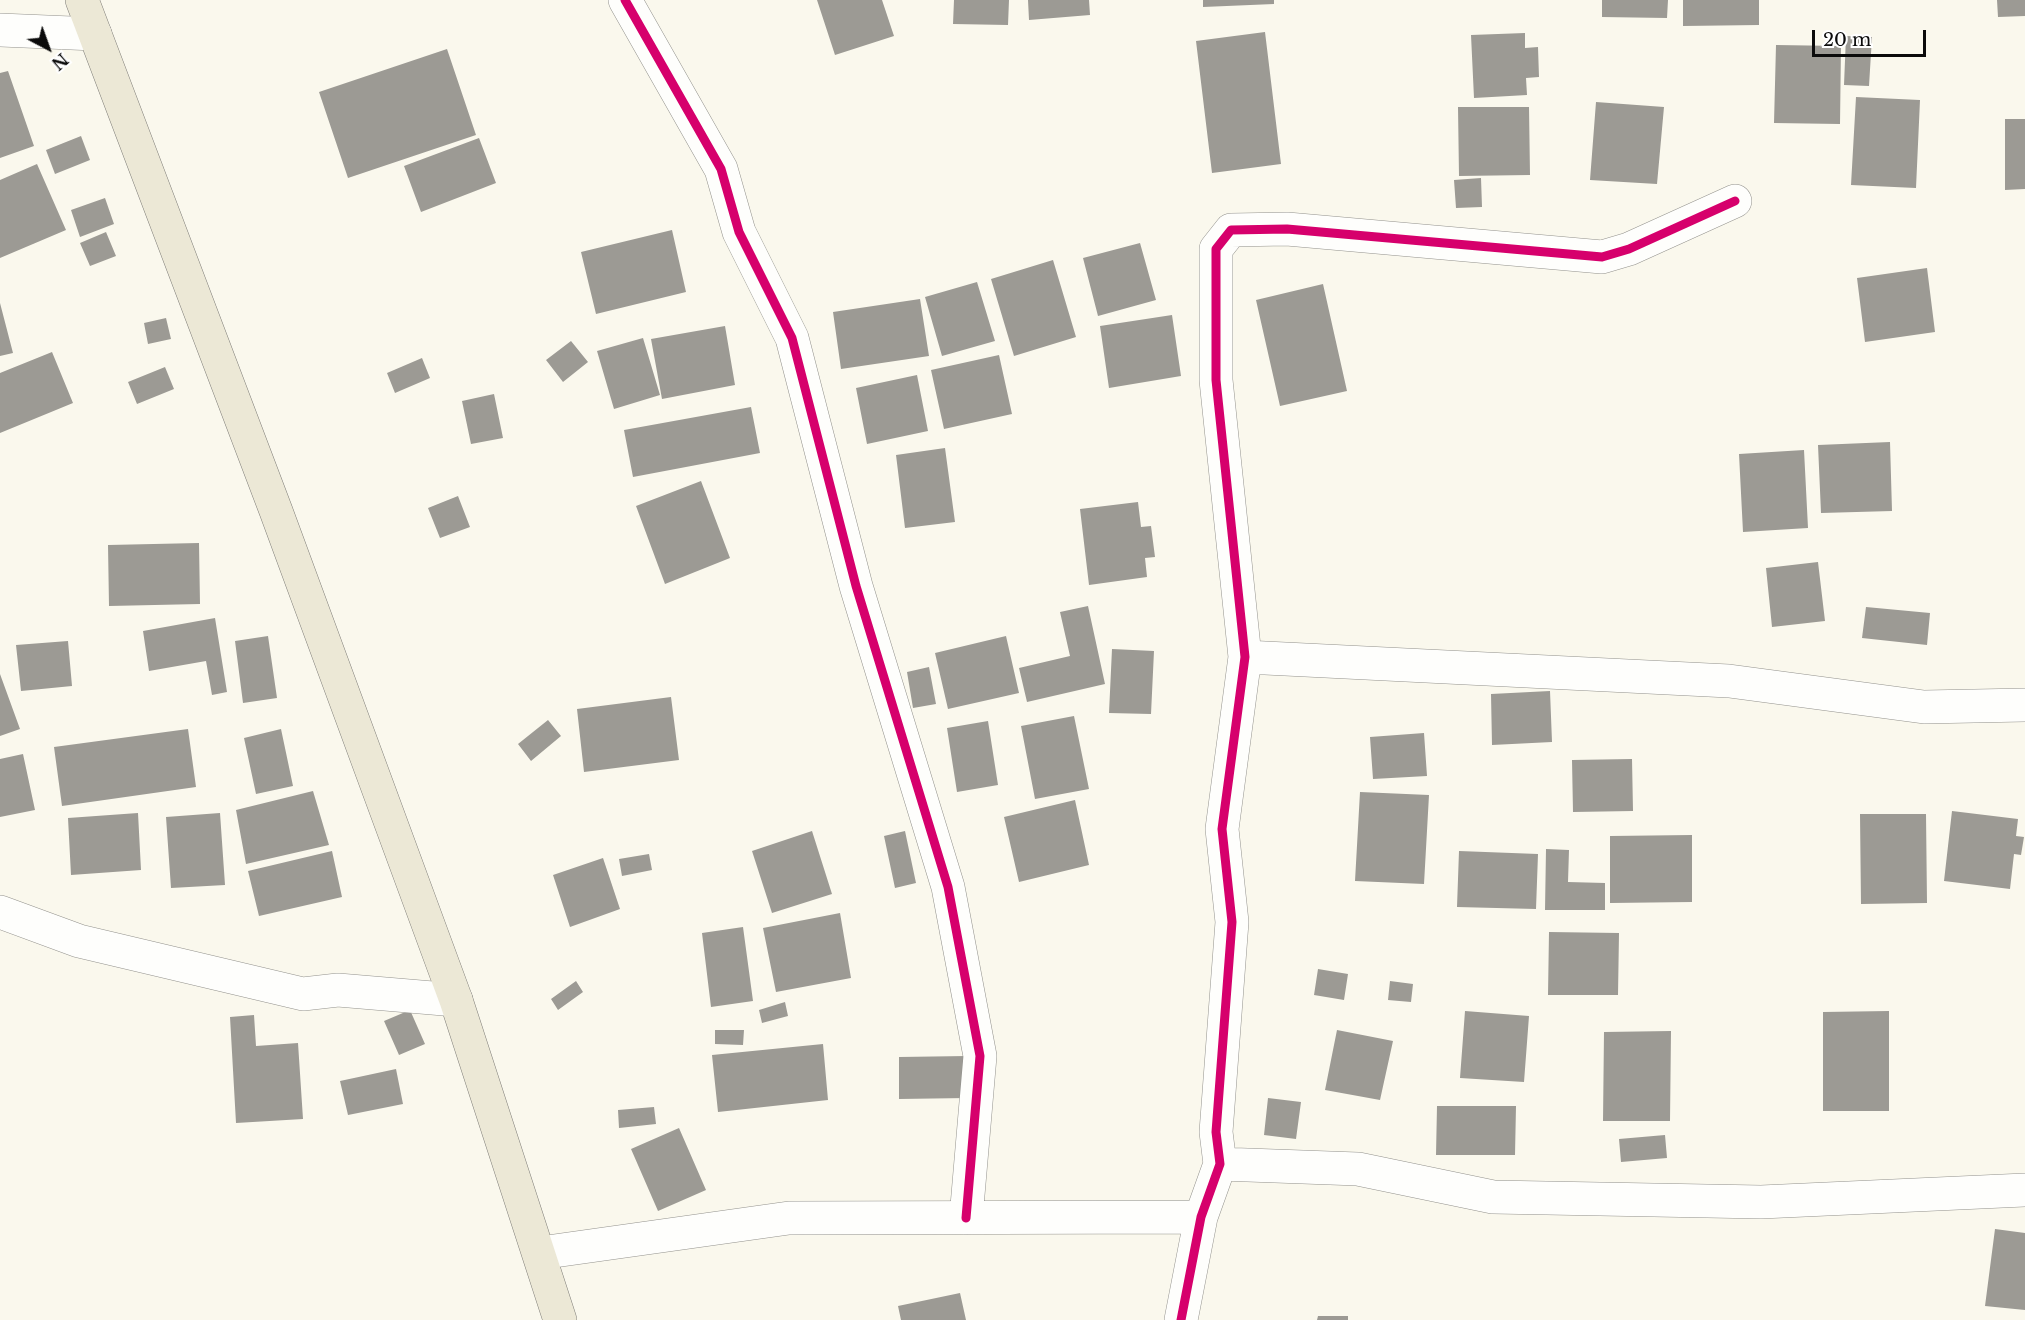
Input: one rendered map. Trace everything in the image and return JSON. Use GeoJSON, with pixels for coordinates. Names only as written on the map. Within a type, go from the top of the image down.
{"type":"FeatureCollection","features":[{"type":"Feature","properties":{"kind":"main road"},"geometry":{"type":"LineString","coordinates":[[82,0],[276,512],[456,1000],[540,1252],[560,1320]]}},
{"type":"Feature","properties":{"kind":"street"},"geometry":{"type":"LineString","coordinates":[[625,0],[721,169],[739,232],[792,338],[856,586],[948,887],[980,1056],[966,1218]]}},
{"type":"Feature","properties":{"kind":"street"},"geometry":{"type":"LineString","coordinates":[[0,30],[95,34]]}},
{"type":"Feature","properties":{"kind":"street"},"geometry":{"type":"LineString","coordinates":[[1181,1320],[1201,1217],[1220,1164],[1216,1132],[1232,922],[1222,829],[1245,657],[1216,380],[1216,249],[1232,230],[1287,229],[1602,257],[1629,249],[1735,201]]}},
{"type":"Feature","properties":{"kind":"street"},"geometry":{"type":"LineString","coordinates":[[1245,657],[1729,681],[1924,707],[2025,705]]}},
{"type":"Feature","properties":{"kind":"street"},"geometry":{"type":"LineString","coordinates":[[0,912],[79,941],[303,994],[338,990],[456,1000]]}},
{"type":"Feature","properties":{"kind":"street"},"geometry":{"type":"LineString","coordinates":[[1220,1164],[1358,1169],[1493,1197],[1761,1202],[2025,1190]]}},
{"type":"Feature","properties":{"kind":"street"},"geometry":{"type":"LineString","coordinates":[[540,1252],[789,1218],[1201,1217]]}},
{"type":"Feature","properties":{"kind":"building"},"geometry":{"type":"Polygon","coordinates":[[[817,0],[882,0],[894,36],[835,55],[817,0]]]}},
{"type":"Feature","properties":{"kind":"building"},"geometry":{"type":"Polygon","coordinates":[[[954,0],[1009,0],[1008,25],[953,24],[954,0]]]}},
{"type":"Feature","properties":{"kind":"building"},"geometry":{"type":"Polygon","coordinates":[[[1028,0],[1089,0],[1090,15],[1029,20],[1028,0]]]}},
{"type":"Feature","properties":{"kind":"building"},"geometry":{"type":"Polygon","coordinates":[[[1203,0],[1274,0],[1274,4],[1203,7],[1203,0]]]}},
{"type":"Feature","properties":{"kind":"building"},"geometry":{"type":"Polygon","coordinates":[[[1602,0],[1668,0],[1667,18],[1602,17],[1602,0]]]}},
{"type":"Feature","properties":{"kind":"building"},"geometry":{"type":"Polygon","coordinates":[[[1683,0],[1759,0],[1759,25],[1683,26],[1683,0]]]}},
{"type":"Feature","properties":{"kind":"building"},"geometry":{"type":"Polygon","coordinates":[[[1997,0],[2025,0],[2025,16],[1998,17],[1997,0]]]}},
{"type":"Feature","properties":{"kind":"building"},"geometry":{"type":"Polygon","coordinates":[[[1265,32],[1281,164],[1212,173],[1196,41],[1265,32]]]}},
{"type":"Feature","properties":{"kind":"building"},"geometry":{"type":"Polygon","coordinates":[[[1525,33],[1525,48],[1538,47],[1539,77],[1526,78],[1527,95],[1474,98],[1471,35],[1525,33]]]}},
{"type":"Feature","properties":{"kind":"building"},"geometry":{"type":"Polygon","coordinates":[[[1846,36],[1872,37],[1869,86],[1844,85],[1846,36]]]}},
{"type":"Feature","properties":{"kind":"building"},"geometry":{"type":"Polygon","coordinates":[[[1776,45],[1841,46],[1840,124],[1774,123],[1776,45]]]}},
{"type":"Feature","properties":{"kind":"building"},"geometry":{"type":"Polygon","coordinates":[[[447,49],[476,135],[348,178],[319,92],[447,49]]]}},
{"type":"Feature","properties":{"kind":"building"},"geometry":{"type":"Polygon","coordinates":[[[8,71],[34,146],[0,158],[0,73],[8,71]]]}},
{"type":"Feature","properties":{"kind":"building"},"geometry":{"type":"Polygon","coordinates":[[[1856,97],[1920,100],[1916,188],[1851,185],[1856,97]]]}},
{"type":"Feature","properties":{"kind":"building"},"geometry":{"type":"Polygon","coordinates":[[[1596,102],[1664,107],[1657,184],[1590,180],[1596,102]]]}},
{"type":"Feature","properties":{"kind":"building"},"geometry":{"type":"Polygon","coordinates":[[[1458,107],[1529,107],[1530,175],[1459,176],[1458,107]]]}},
{"type":"Feature","properties":{"kind":"building"},"geometry":{"type":"Polygon","coordinates":[[[2005,119],[2025,119],[2025,189],[2005,190],[2005,119]]]}},
{"type":"Feature","properties":{"kind":"building"},"geometry":{"type":"Polygon","coordinates":[[[81,136],[90,160],[55,174],[46,150],[81,136]]]}},
{"type":"Feature","properties":{"kind":"building"},"geometry":{"type":"Polygon","coordinates":[[[479,138],[496,183],[421,212],[404,166],[479,138]]]}},
{"type":"Feature","properties":{"kind":"building"},"geometry":{"type":"Polygon","coordinates":[[[37,164],[66,230],[0,258],[0,180],[37,164]]]}},
{"type":"Feature","properties":{"kind":"building"},"geometry":{"type":"Polygon","coordinates":[[[1481,178],[1482,207],[1456,208],[1454,180],[1481,178]]]}},
{"type":"Feature","properties":{"kind":"building"},"geometry":{"type":"Polygon","coordinates":[[[105,198],[114,224],[80,237],[71,210],[105,198]]]}},
{"type":"Feature","properties":{"kind":"building"},"geometry":{"type":"Polygon","coordinates":[[[672,230],[686,292],[596,314],[581,252],[672,230]]]}},
{"type":"Feature","properties":{"kind":"building"},"geometry":{"type":"Polygon","coordinates":[[[106,232],[116,256],[90,266],[80,243],[106,232]]]}},
{"type":"Feature","properties":{"kind":"building"},"geometry":{"type":"Polygon","coordinates":[[[1140,243],[1156,300],[1098,316],[1083,258],[1140,243]]]}},
{"type":"Feature","properties":{"kind":"building"},"geometry":{"type":"Polygon","coordinates":[[[1053,260],[1076,337],[1014,356],[991,279],[1053,260]]]}},
{"type":"Feature","properties":{"kind":"building"},"geometry":{"type":"Polygon","coordinates":[[[1927,268],[1935,332],[1865,342],[1857,278],[1927,268]]]}},
{"type":"Feature","properties":{"kind":"building"},"geometry":{"type":"Polygon","coordinates":[[[977,282],[995,341],[942,356],[925,297],[977,282]]]}},
{"type":"Feature","properties":{"kind":"building"},"geometry":{"type":"Polygon","coordinates":[[[1323,284],[1347,391],[1280,406],[1256,300],[1323,284]]]}},
{"type":"Feature","properties":{"kind":"building"},"geometry":{"type":"Polygon","coordinates":[[[920,299],[929,356],[841,369],[833,312],[920,299]]]}},
{"type":"Feature","properties":{"kind":"building"},"geometry":{"type":"Polygon","coordinates":[[[0,303],[13,353],[0,356],[0,303]]]}},
{"type":"Feature","properties":{"kind":"building"},"geometry":{"type":"Polygon","coordinates":[[[1172,315],[1181,376],[1109,388],[1100,326],[1172,315]]]}},
{"type":"Feature","properties":{"kind":"building"},"geometry":{"type":"Polygon","coordinates":[[[166,318],[171,339],[148,344],[144,323],[166,318]]]}},
{"type":"Feature","properties":{"kind":"building"},"geometry":{"type":"Polygon","coordinates":[[[725,326],[735,385],[662,399],[651,339],[725,326]]]}},
{"type":"Feature","properties":{"kind":"building"},"geometry":{"type":"Polygon","coordinates":[[[643,338],[660,395],[614,409],[597,351],[643,338]]]}},
{"type":"Feature","properties":{"kind":"building"},"geometry":{"type":"Polygon","coordinates":[[[571,341],[588,362],[563,382],[546,360],[571,341]]]}},
{"type":"Feature","properties":{"kind":"building"},"geometry":{"type":"Polygon","coordinates":[[[52,352],[73,403],[0,433],[0,373],[52,352]]]}},
{"type":"Feature","properties":{"kind":"building"},"geometry":{"type":"Polygon","coordinates":[[[999,355],[1012,414],[944,429],[931,370],[999,355]]]}},
{"type":"Feature","properties":{"kind":"building"},"geometry":{"type":"Polygon","coordinates":[[[422,358],[430,378],[395,393],[387,373],[422,358]]]}},
{"type":"Feature","properties":{"kind":"building"},"geometry":{"type":"Polygon","coordinates":[[[165,367],[174,389],[137,404],[128,382],[165,367]]]}},
{"type":"Feature","properties":{"kind":"building"},"geometry":{"type":"Polygon","coordinates":[[[917,375],[928,431],[867,444],[856,388],[917,375]]]}},
{"type":"Feature","properties":{"kind":"building"},"geometry":{"type":"Polygon","coordinates":[[[494,394],[503,438],[471,444],[462,401],[494,394]]]}},
{"type":"Feature","properties":{"kind":"building"},"geometry":{"type":"Polygon","coordinates":[[[751,407],[760,453],[633,477],[624,430],[751,407]]]}},
{"type":"Feature","properties":{"kind":"building"},"geometry":{"type":"Polygon","coordinates":[[[1890,442],[1892,511],[1821,513],[1818,445],[1890,442]]]}},
{"type":"Feature","properties":{"kind":"building"},"geometry":{"type":"Polygon","coordinates":[[[945,448],[955,522],[905,528],[896,455],[945,448]]]}},
{"type":"Feature","properties":{"kind":"building"},"geometry":{"type":"Polygon","coordinates":[[[1804,450],[1808,528],[1743,532],[1739,454],[1804,450]]]}},
{"type":"Feature","properties":{"kind":"building"},"geometry":{"type":"Polygon","coordinates":[[[701,481],[730,558],[665,584],[636,506],[701,481]]]}},
{"type":"Feature","properties":{"kind":"building"},"geometry":{"type":"Polygon","coordinates":[[[458,496],[470,527],[440,538],[428,508],[458,496]]]}},
{"type":"Feature","properties":{"kind":"building"},"geometry":{"type":"Polygon","coordinates":[[[1138,502],[1141,527],[1151,526],[1155,557],[1145,558],[1147,577],[1089,585],[1080,509],[1138,502]]]}},
{"type":"Feature","properties":{"kind":"building"},"geometry":{"type":"Polygon","coordinates":[[[199,543],[200,604],[109,606],[108,545],[199,543]]]}},
{"type":"Feature","properties":{"kind":"building"},"geometry":{"type":"Polygon","coordinates":[[[1818,562],[1825,621],[1772,627],[1766,568],[1818,562]]]}},
{"type":"Feature","properties":{"kind":"building"},"geometry":{"type":"Polygon","coordinates":[[[1088,606],[1105,684],[1027,702],[1019,668],[1070,656],[1060,612],[1088,606]]]}},
{"type":"Feature","properties":{"kind":"building"},"geometry":{"type":"Polygon","coordinates":[[[1866,607],[1930,613],[1927,645],[1862,638],[1866,607]]]}},
{"type":"Feature","properties":{"kind":"building"},"geometry":{"type":"Polygon","coordinates":[[[215,618],[227,692],[212,695],[206,661],[149,671],[143,631],[215,618]]]}},
{"type":"Feature","properties":{"kind":"building"},"geometry":{"type":"Polygon","coordinates":[[[268,636],[277,698],[243,703],[235,641],[268,636]]]}},
{"type":"Feature","properties":{"kind":"building"},"geometry":{"type":"Polygon","coordinates":[[[1006,636],[1019,693],[948,709],[935,653],[1006,636]]]}},
{"type":"Feature","properties":{"kind":"building"},"geometry":{"type":"Polygon","coordinates":[[[68,641],[72,686],[21,691],[16,645],[68,641]]]}},
{"type":"Feature","properties":{"kind":"building"},"geometry":{"type":"Polygon","coordinates":[[[1112,649],[1154,651],[1151,714],[1109,713],[1112,649]]]}},
{"type":"Feature","properties":{"kind":"building"},"geometry":{"type":"Polygon","coordinates":[[[929,667],[936,704],[913,708],[907,672],[929,667]]]}},
{"type":"Feature","properties":{"kind":"building"},"geometry":{"type":"Polygon","coordinates":[[[0,674],[20,729],[0,736],[0,674]]]}},
{"type":"Feature","properties":{"kind":"building"},"geometry":{"type":"Polygon","coordinates":[[[1550,691],[1552,742],[1492,745],[1491,694],[1550,691]]]}},
{"type":"Feature","properties":{"kind":"building"},"geometry":{"type":"Polygon","coordinates":[[[671,697],[679,760],[584,772],[577,709],[671,697]]]}},
{"type":"Feature","properties":{"kind":"building"},"geometry":{"type":"Polygon","coordinates":[[[1074,716],[1089,789],[1035,799],[1021,726],[1074,716]]]}},
{"type":"Feature","properties":{"kind":"building"},"geometry":{"type":"Polygon","coordinates":[[[548,720],[561,736],[531,761],[518,744],[548,720]]]}},
{"type":"Feature","properties":{"kind":"building"},"geometry":{"type":"Polygon","coordinates":[[[988,721],[998,785],[957,792],[947,728],[988,721]]]}},
{"type":"Feature","properties":{"kind":"building"},"geometry":{"type":"Polygon","coordinates":[[[188,729],[196,787],[62,806],[54,747],[188,729]]]}},
{"type":"Feature","properties":{"kind":"building"},"geometry":{"type":"Polygon","coordinates":[[[281,729],[293,786],[256,794],[244,738],[281,729]]]}},
{"type":"Feature","properties":{"kind":"building"},"geometry":{"type":"Polygon","coordinates":[[[1424,733],[1427,776],[1373,779],[1370,737],[1424,733]]]}},
{"type":"Feature","properties":{"kind":"building"},"geometry":{"type":"Polygon","coordinates":[[[23,754],[35,810],[0,817],[0,759],[23,754]]]}},
{"type":"Feature","properties":{"kind":"building"},"geometry":{"type":"Polygon","coordinates":[[[1632,759],[1633,811],[1573,812],[1572,760],[1632,759]]]}},
{"type":"Feature","properties":{"kind":"building"},"geometry":{"type":"Polygon","coordinates":[[[313,791],[329,845],[246,864],[236,810],[313,791]]]}},
{"type":"Feature","properties":{"kind":"building"},"geometry":{"type":"Polygon","coordinates":[[[1360,792],[1429,795],[1424,884],[1355,881],[1360,792]]]}},
{"type":"Feature","properties":{"kind":"building"},"geometry":{"type":"Polygon","coordinates":[[[1075,800],[1089,865],[1019,882],[1004,817],[1075,800]]]}},
{"type":"Feature","properties":{"kind":"building"},"geometry":{"type":"Polygon","coordinates":[[[1952,811],[2018,819],[2016,836],[2024,837],[2021,855],[2014,854],[2010,889],[1944,881],[1952,811]]]}},
{"type":"Feature","properties":{"kind":"building"},"geometry":{"type":"Polygon","coordinates":[[[138,813],[141,870],[71,875],[68,818],[138,813]]]}},
{"type":"Feature","properties":{"kind":"building"},"geometry":{"type":"Polygon","coordinates":[[[220,813],[225,885],[171,888],[166,817],[220,813]]]}},
{"type":"Feature","properties":{"kind":"building"},"geometry":{"type":"Polygon","coordinates":[[[1860,814],[1926,814],[1927,903],[1861,904],[1860,814]]]}},
{"type":"Feature","properties":{"kind":"building"},"geometry":{"type":"Polygon","coordinates":[[[812,831],[832,894],[772,913],[752,851],[812,831]]]}},
{"type":"Feature","properties":{"kind":"building"},"geometry":{"type":"Polygon","coordinates":[[[905,831],[916,883],[895,888],[884,836],[905,831]]]}},
{"type":"Feature","properties":{"kind":"building"},"geometry":{"type":"Polygon","coordinates":[[[1692,835],[1692,902],[1610,903],[1610,836],[1692,835]]]}},
{"type":"Feature","properties":{"kind":"building"},"geometry":{"type":"Polygon","coordinates":[[[1546,849],[1569,850],[1568,882],[1605,883],[1605,910],[1545,910],[1546,849]]]}},
{"type":"Feature","properties":{"kind":"building"},"geometry":{"type":"Polygon","coordinates":[[[332,851],[342,897],[259,916],[248,871],[332,851]]]}},
{"type":"Feature","properties":{"kind":"building"},"geometry":{"type":"Polygon","coordinates":[[[1459,851],[1538,854],[1536,909],[1457,907],[1459,851]]]}},
{"type":"Feature","properties":{"kind":"building"},"geometry":{"type":"Polygon","coordinates":[[[649,854],[652,870],[622,876],[619,859],[649,854]]]}},
{"type":"Feature","properties":{"kind":"building"},"geometry":{"type":"Polygon","coordinates":[[[603,858],[620,909],[570,927],[553,875],[603,858]]]}},
{"type":"Feature","properties":{"kind":"building"},"geometry":{"type":"Polygon","coordinates":[[[840,913],[851,978],[776,992],[763,928],[840,913]]]}},
{"type":"Feature","properties":{"kind":"building"},"geometry":{"type":"Polygon","coordinates":[[[743,927],[753,1001],[711,1007],[702,933],[743,927]]]}},
{"type":"Feature","properties":{"kind":"building"},"geometry":{"type":"Polygon","coordinates":[[[1549,932],[1619,933],[1618,995],[1548,995],[1549,932]]]}},
{"type":"Feature","properties":{"kind":"building"},"geometry":{"type":"Polygon","coordinates":[[[1318,969],[1348,974],[1344,1000],[1314,995],[1318,969]]]}},
{"type":"Feature","properties":{"kind":"building"},"geometry":{"type":"Polygon","coordinates":[[[576,981],[583,992],[558,1010],[551,999],[576,981]]]}},
{"type":"Feature","properties":{"kind":"building"},"geometry":{"type":"Polygon","coordinates":[[[1390,981],[1413,984],[1411,1002],[1388,1000],[1390,981]]]}},
{"type":"Feature","properties":{"kind":"building"},"geometry":{"type":"Polygon","coordinates":[[[785,1002],[788,1016],[762,1023],[759,1010],[785,1002]]]}},
{"type":"Feature","properties":{"kind":"building"},"geometry":{"type":"Polygon","coordinates":[[[410,1010],[425,1044],[399,1055],[384,1021],[410,1010]]]}},
{"type":"Feature","properties":{"kind":"building"},"geometry":{"type":"Polygon","coordinates":[[[1465,1011],[1529,1016],[1524,1082],[1460,1078],[1465,1011]]]}},
{"type":"Feature","properties":{"kind":"building"},"geometry":{"type":"Polygon","coordinates":[[[1889,1011],[1889,1111],[1823,1111],[1823,1012],[1889,1011]]]}},
{"type":"Feature","properties":{"kind":"building"},"geometry":{"type":"Polygon","coordinates":[[[254,1015],[256,1046],[298,1043],[303,1119],[236,1123],[230,1017],[254,1015]]]}},
{"type":"Feature","properties":{"kind":"building"},"geometry":{"type":"Polygon","coordinates":[[[715,1030],[744,1030],[743,1045],[715,1044],[715,1030]]]}},
{"type":"Feature","properties":{"kind":"building"},"geometry":{"type":"Polygon","coordinates":[[[1337,1030],[1393,1041],[1380,1100],[1325,1090],[1337,1030]]]}},
{"type":"Feature","properties":{"kind":"building"},"geometry":{"type":"Polygon","coordinates":[[[1671,1031],[1670,1121],[1603,1121],[1604,1032],[1671,1031]]]}},
{"type":"Feature","properties":{"kind":"building"},"geometry":{"type":"Polygon","coordinates":[[[823,1044],[828,1100],[718,1112],[712,1055],[823,1044]]]}},
{"type":"Feature","properties":{"kind":"building"},"geometry":{"type":"Polygon","coordinates":[[[967,1056],[967,1098],[899,1099],[899,1057],[967,1056]]]}},
{"type":"Feature","properties":{"kind":"building"},"geometry":{"type":"Polygon","coordinates":[[[396,1069],[403,1104],[348,1115],[340,1081],[396,1069]]]}},
{"type":"Feature","properties":{"kind":"building"},"geometry":{"type":"Polygon","coordinates":[[[1268,1098],[1301,1102],[1296,1139],[1264,1135],[1268,1098]]]}},
{"type":"Feature","properties":{"kind":"building"},"geometry":{"type":"Polygon","coordinates":[[[1437,1106],[1516,1106],[1515,1155],[1436,1155],[1437,1106]]]}},
{"type":"Feature","properties":{"kind":"building"},"geometry":{"type":"Polygon","coordinates":[[[654,1107],[656,1124],[619,1128],[618,1110],[654,1107]]]}},
{"type":"Feature","properties":{"kind":"building"},"geometry":{"type":"Polygon","coordinates":[[[679,1128],[706,1190],[658,1211],[631,1149],[679,1128]]]}},
{"type":"Feature","properties":{"kind":"building"},"geometry":{"type":"Polygon","coordinates":[[[1665,1135],[1667,1158],[1621,1162],[1619,1139],[1665,1135]]]}},
{"type":"Feature","properties":{"kind":"building"},"geometry":{"type":"Polygon","coordinates":[[[1995,1229],[2025,1233],[2025,1310],[1985,1306],[1995,1229]]]}},
{"type":"Feature","properties":{"kind":"building"},"geometry":{"type":"Polygon","coordinates":[[[960,1293],[966,1320],[901,1320],[898,1306],[960,1293]]]}},
{"type":"Feature","properties":{"kind":"building"},"geometry":{"type":"Polygon","coordinates":[[[1318,1316],[1348,1316],[1348,1320],[1317,1320],[1318,1316]]]}},
{"type":"Feature","properties":{"kind":"cycle path"},"geometry":{"type":"LineString","coordinates":[[625,0],[721,169],[739,232],[792,338],[856,586],[948,887],[980,1056],[966,1218]]}},
{"type":"Feature","properties":{"kind":"cycle path"},"geometry":{"type":"LineString","coordinates":[[1181,1320],[1201,1217],[1220,1164],[1216,1132],[1232,922],[1222,829],[1245,657],[1216,380],[1216,249],[1231,230],[1287,229],[1602,257],[1629,249],[1735,201]]}}]}
